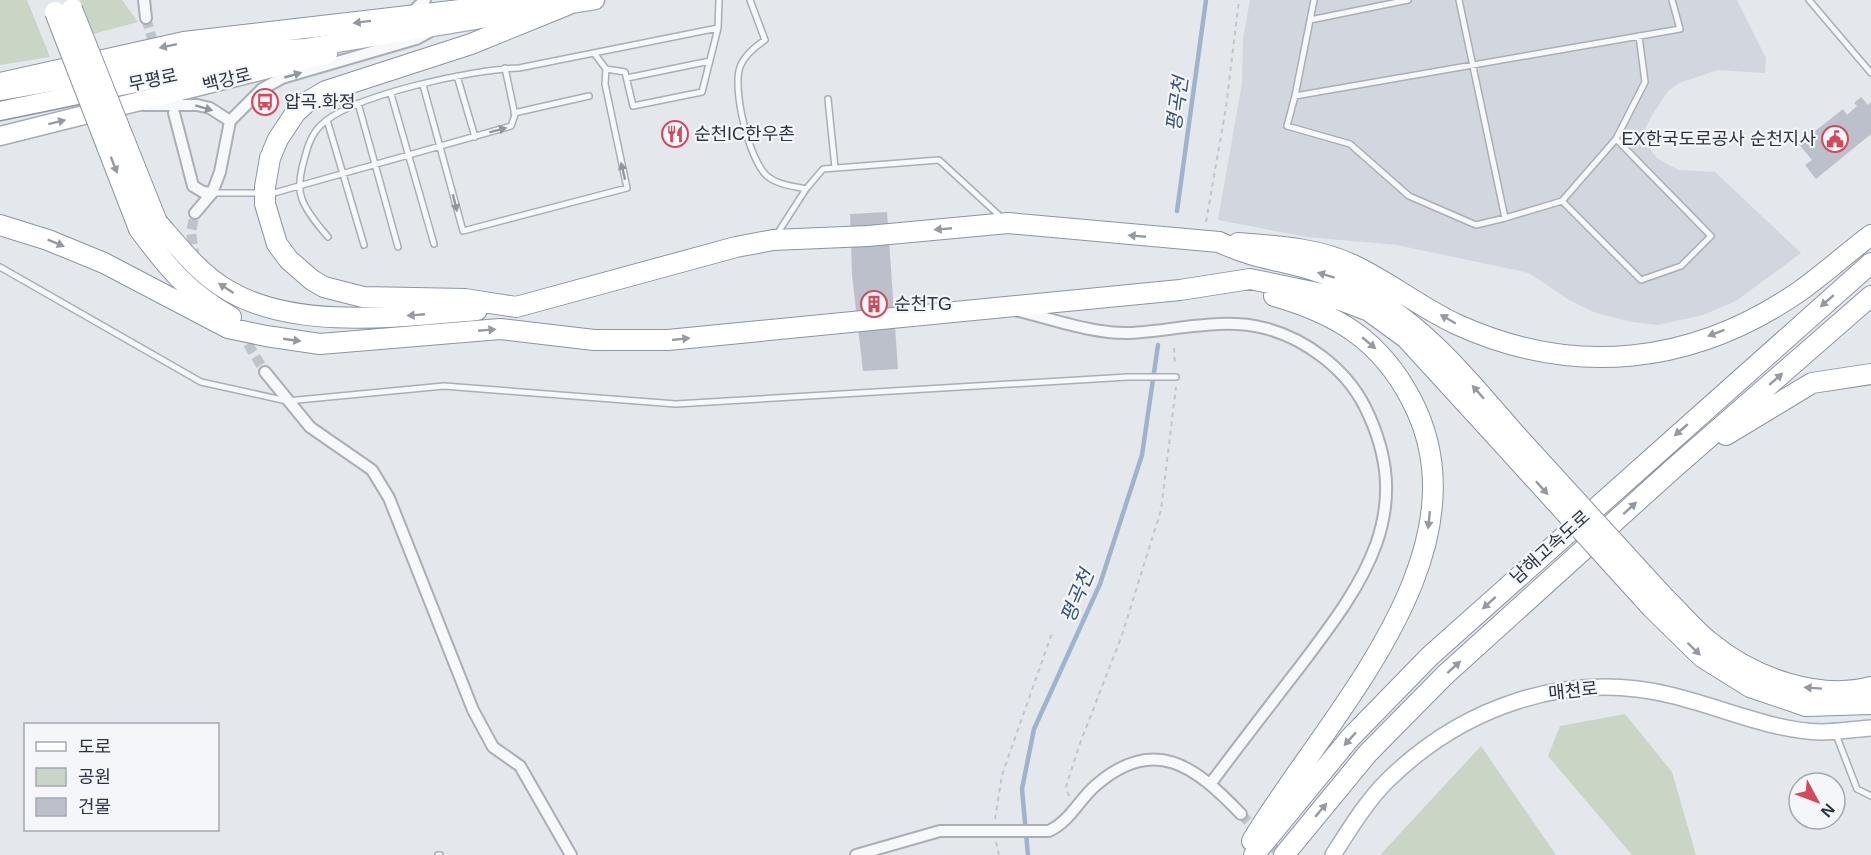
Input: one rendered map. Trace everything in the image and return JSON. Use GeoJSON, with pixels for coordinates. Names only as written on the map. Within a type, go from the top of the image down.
{"type":"FeatureCollection","features":[{"type":"Feature","properties":{"kind":"highway"},"geometry":{"type":"LineString","coordinates":[[61,5],[148,225],[172,274],[214,308],[266,336]]}},
{"type":"Feature","properties":{"kind":"highway"},"geometry":{"type":"LineString","coordinates":[[0,83],[184,42],[468,9],[567,5]]}},
{"type":"Feature","properties":{"kind":"highway"},"geometry":{"type":"LineString","coordinates":[[516,307],[465,298],[363,297],[324,287],[289,260],[277,244],[265,204],[266,181],[270,158],[287,124],[317,95],[471,44],[567,5]]}},
{"type":"Feature","properties":{"kind":"highway"},"geometry":{"type":"LineString","coordinates":[[148,225],[230,292],[272,308],[322,316],[391,317],[516,307],[736,247],[773,240],[868,236],[1008,223],[1291,247],[1351,264],[1454,323],[1495,339],[1544,353],[1592,359],[1642,356],[1689,344],[1749,321],[1799,291],[1871,235]]}},
{"type":"Feature","properties":{"kind":"highway"},"geometry":{"type":"LineString","coordinates":[[0,225],[48,240],[104,263],[228,328],[320,344],[500,329],[594,340],[668,340],[1003,308],[1250,279],[1327,295],[1369,311],[1406,338],[1510,440]]}},
{"type":"Feature","properties":{"kind":"highway"},"geometry":{"type":"LineString","coordinates":[[1219,242],[1245,255],[1331,276],[1380,299],[1422,332],[1510,440],[1658,603],[1702,657],[1750,687],[1806,706],[1871,704]]}},
{"type":"Feature","properties":{"kind":"highway","name":"남해고속도로"},"geometry":{"type":"LineString","coordinates":[[1254,855],[1350,738],[1430,656],[1871,263]]}},
{"type":"Feature","properties":{"kind":"highway"},"geometry":{"type":"LineString","coordinates":[[1219,284],[1309,306],[1348,326],[1378,351],[1402,381],[1419,414],[1429,450],[1432,491],[1428,531],[1419,569],[1403,610],[1382,647],[1270,811],[1244,855]]}},
{"type":"Feature","properties":{"kind":"highway","name":"남해고속도로"},"geometry":{"type":"LineString","coordinates":[[1284,855],[1368,753],[1445,675],[1675,467],[1871,296]]}},
{"type":"Feature","properties":{"kind":"highway"},"geometry":{"type":"LineString","coordinates":[[1675,467],[1812,383],[1871,374]]}},
{"type":"Feature","properties":{"kind":"highway"},"geometry":{"type":"LineString","coordinates":[[1658,603],[1711,644],[1757,672],[1804,688],[1858,690],[1871,687]]}},
{"type":"Feature","properties":{"kind":"main road","name":"백강로"},"geometry":{"type":"LineString","coordinates":[[0,92],[226,52],[306,48],[595,0]]}},
{"type":"Feature","properties":{"kind":"main road","name":"백강로"},"geometry":{"type":"LineString","coordinates":[[0,136],[312,59],[383,35]]}},
{"type":"Feature","properties":{"kind":"main road","name":"무평로"},"geometry":{"type":"LineString","coordinates":[[0,111],[306,48]]}},
{"type":"Feature","properties":{"kind":"main road","name":"매천로"},"geometry":{"type":"LineString","coordinates":[[1333,855],[1386,783],[1424,748],[1465,722],[1510,701],[1553,692],[1617,687],[1670,695],[1768,723],[1820,732],[1871,728]]}},
{"type":"Feature","properties":{"kind":"street"},"geometry":{"type":"LineString","coordinates":[[144,0],[146,18]]}},
{"type":"Feature","properties":{"kind":"street"},"geometry":{"type":"LineString","coordinates":[[383,35],[425,0]]}},
{"type":"Feature","properties":{"kind":"street"},"geometry":{"type":"LineString","coordinates":[[195,213],[212,193],[220,172],[230,121],[262,89],[282,78],[416,39],[442,24]]}},
{"type":"Feature","properties":{"kind":"street"},"geometry":{"type":"LineString","coordinates":[[135,103],[151,106],[197,105],[210,108],[230,121]]}},
{"type":"Feature","properties":{"kind":"street"},"geometry":{"type":"LineString","coordinates":[[174,113],[193,186],[203,192],[212,193]]}},
{"type":"Feature","properties":{"kind":"street"},"geometry":{"type":"LineString","coordinates":[[1003,308],[1107,331],[1128,333],[1218,324],[1266,328],[1301,343],[1338,370],[1362,400],[1372,422],[1382,450],[1387,476],[1387,502],[1382,531],[1369,567],[1343,610],[1211,783]]}},
{"type":"Feature","properties":{"kind":"street"},"geometry":{"type":"LineString","coordinates":[[265,372],[310,428],[372,470],[389,498],[473,710],[494,747],[520,766],[571,855]]}},
{"type":"Feature","properties":{"kind":"street"},"geometry":{"type":"LineString","coordinates":[[856,855],[940,831],[1049,831],[1063,824],[1095,786],[1130,763],[1143,758],[1156,758],[1171,762],[1211,783],[1241,814]]}},
{"type":"Feature","properties":{"kind":"lane"},"geometry":{"type":"LineString","coordinates":[[606,69],[625,72],[633,106],[702,92],[718,28],[719,0]]}},
{"type":"Feature","properties":{"kind":"lane"},"geometry":{"type":"LineString","coordinates":[[750,0],[765,40],[746,56],[740,67],[744,131],[750,151],[768,177],[778,183],[806,189]]}},
{"type":"Feature","properties":{"kind":"lane"},"geometry":{"type":"LineString","coordinates":[[1314,0],[1287,126],[1350,144],[1409,196],[1476,225],[1562,201],[1616,139],[1645,82],[1639,36]]}},
{"type":"Feature","properties":{"kind":"lane"},"geometry":{"type":"LineString","coordinates":[[1310,20],[1408,0]]}},
{"type":"Feature","properties":{"kind":"lane"},"geometry":{"type":"LineString","coordinates":[[1459,0],[1505,218]]}},
{"type":"Feature","properties":{"kind":"lane"},"geometry":{"type":"LineString","coordinates":[[1295,96],[1680,29],[1672,0]]}},
{"type":"Feature","properties":{"kind":"lane"},"geometry":{"type":"LineString","coordinates":[[1809,0],[1871,73]]}},
{"type":"Feature","properties":{"kind":"lane"},"geometry":{"type":"LineString","coordinates":[[328,237],[302,199],[300,184],[308,143],[327,120],[358,103],[486,69],[594,53],[718,28]]}},
{"type":"Feature","properties":{"kind":"lane"},"geometry":{"type":"LineString","coordinates":[[423,85],[463,231],[627,188],[605,84],[606,69],[594,53]]}},
{"type":"Feature","properties":{"kind":"lane"},"geometry":{"type":"LineString","coordinates":[[627,78],[710,61]]}},
{"type":"Feature","properties":{"kind":"lane"},"geometry":{"type":"LineString","coordinates":[[274,193],[285,192],[300,184],[511,126],[514,113],[505,68]]}},
{"type":"Feature","properties":{"kind":"lane"},"geometry":{"type":"LineString","coordinates":[[457,76],[475,137]]}},
{"type":"Feature","properties":{"kind":"lane"},"geometry":{"type":"LineString","coordinates":[[391,94],[434,244]]}},
{"type":"Feature","properties":{"kind":"lane"},"geometry":{"type":"LineString","coordinates":[[514,113],[589,96]]}},
{"type":"Feature","properties":{"kind":"lane"},"geometry":{"type":"LineString","coordinates":[[828,99],[835,168]]}},
{"type":"Feature","properties":{"kind":"lane"},"geometry":{"type":"LineString","coordinates":[[358,103],[398,247]]}},
{"type":"Feature","properties":{"kind":"lane"},"geometry":{"type":"LineString","coordinates":[[327,120],[364,246]]}},
{"type":"Feature","properties":{"kind":"lane"},"geometry":{"type":"LineString","coordinates":[[1562,201],[1641,280],[1681,266],[1711,236],[1616,139]]}},
{"type":"Feature","properties":{"kind":"lane"},"geometry":{"type":"LineString","coordinates":[[773,240],[806,189],[823,170],[939,160],[1008,223]]}},
{"type":"Feature","properties":{"kind":"lane"},"geometry":{"type":"LineString","coordinates":[[212,193],[255,193]]}},
{"type":"Feature","properties":{"kind":"lane"},"geometry":{"type":"LineString","coordinates":[[0,267],[201,382],[287,401],[444,386],[676,404],[1128,377],[1176,377]]}},
{"type":"Feature","properties":{"kind":"lane"},"geometry":{"type":"LineString","coordinates":[[1834,731],[1857,789],[1871,796]]}},
{"type":"Feature","properties":{"kind":"path"},"geometry":{"type":"LineString","coordinates":[[1206,222],[1226,107],[1239,0]]}},
{"type":"Feature","properties":{"kind":"path"},"geometry":{"type":"LineString","coordinates":[[1073,812],[1066,787],[1122,634],[1161,510],[1176,377],[1174,348]]}},
{"type":"Feature","properties":{"kind":"path"},"geometry":{"type":"LineString","coordinates":[[999,855],[1002,775],[1052,633]]}},
{"type":"Feature","properties":{"kind":"shaded area"},"geometry":{"type":"Polygon","coordinates":[[[1250,0],[1737,0],[1766,58],[1765,73],[1718,70],[1679,83],[1668,91],[1651,117],[1645,129],[1646,144],[1657,158],[1679,170],[1715,172],[1801,253],[1736,301],[1703,315],[1657,325],[1632,322],[1596,313],[1569,300],[1529,273],[1397,245],[1307,237],[1218,220],[1242,83],[1243,39],[1250,0]]]}},
{"type":"Feature","properties":{"kind":"green space"},"geometry":{"type":"Polygon","coordinates":[[[0,0],[27,0],[50,57],[0,65],[0,0]]]}},
{"type":"Feature","properties":{"kind":"green space"},"geometry":{"type":"Polygon","coordinates":[[[80,0],[122,0],[138,22],[93,34],[80,0]]]}},
{"type":"Feature","properties":{"kind":"green space"},"geometry":{"type":"Polygon","coordinates":[[[1625,714],[1672,772],[1696,855],[1632,855],[1548,756],[1560,726],[1625,714]]]}},
{"type":"Feature","properties":{"kind":"green space"},"geometry":{"type":"Polygon","coordinates":[[[1481,746],[1556,855],[1380,855],[1481,746]]]}},
{"type":"Feature","properties":{"kind":"building","name":"EX한국도로공사 순천지사"},"geometry":{"type":"Polygon","coordinates":[[[1861,97],[1868,105],[1871,102],[1871,134],[1816,179],[1805,165],[1812,160],[1799,144],[1843,109],[1847,115],[1857,106],[1854,103],[1861,97]]]}},
{"type":"Feature","properties":{"kind":"building","name":"순천TG"},"geometry":{"type":"Polygon","coordinates":[[[887,212],[898,369],[863,371],[852,275],[850,214],[887,212]]]}},
{"type":"Feature","properties":{"kind":"waterway","name":"평곡천"},"geometry":{"type":"LineString","coordinates":[[1177,211],[1206,0]]}},
{"type":"Feature","properties":{"kind":"waterway","name":"평곡천"},"geometry":{"type":"LineString","coordinates":[[1028,855],[1022,789],[1034,729],[1100,584],[1142,455],[1158,345]]}},
{"type":"Feature","properties":{"kind":"tunnel"},"geometry":{"type":"LineString","coordinates":[[146,18],[156,52]]}},
{"type":"Feature","properties":{"kind":"tunnel"},"geometry":{"type":"LineString","coordinates":[[195,213],[191,232],[195,259]]}},
{"type":"Feature","properties":{"kind":"tunnel"},"geometry":{"type":"LineString","coordinates":[[240,331],[265,372]]}},
{"type":"Feature","properties":{"kind":"tunnel"},"geometry":{"type":"LineString","coordinates":[[1241,814],[1281,855]]}},
{"type":"Feature","properties":{"kind":"place","name":"압곡.화정"},"geometry":{"type":"Point","coordinates":[265,102]}},
{"type":"Feature","properties":{"kind":"place","name":"순천IC한우촌"},"geometry":{"type":"Point","coordinates":[675,134]}},
{"type":"Feature","properties":{"kind":"place","name":"EX한국도로공사 순천지사"},"geometry":{"type":"Point","coordinates":[1835,139]}},
{"type":"Feature","properties":{"kind":"place","name":"순천TG"},"geometry":{"type":"Point","coordinates":[874,304]}}]}
